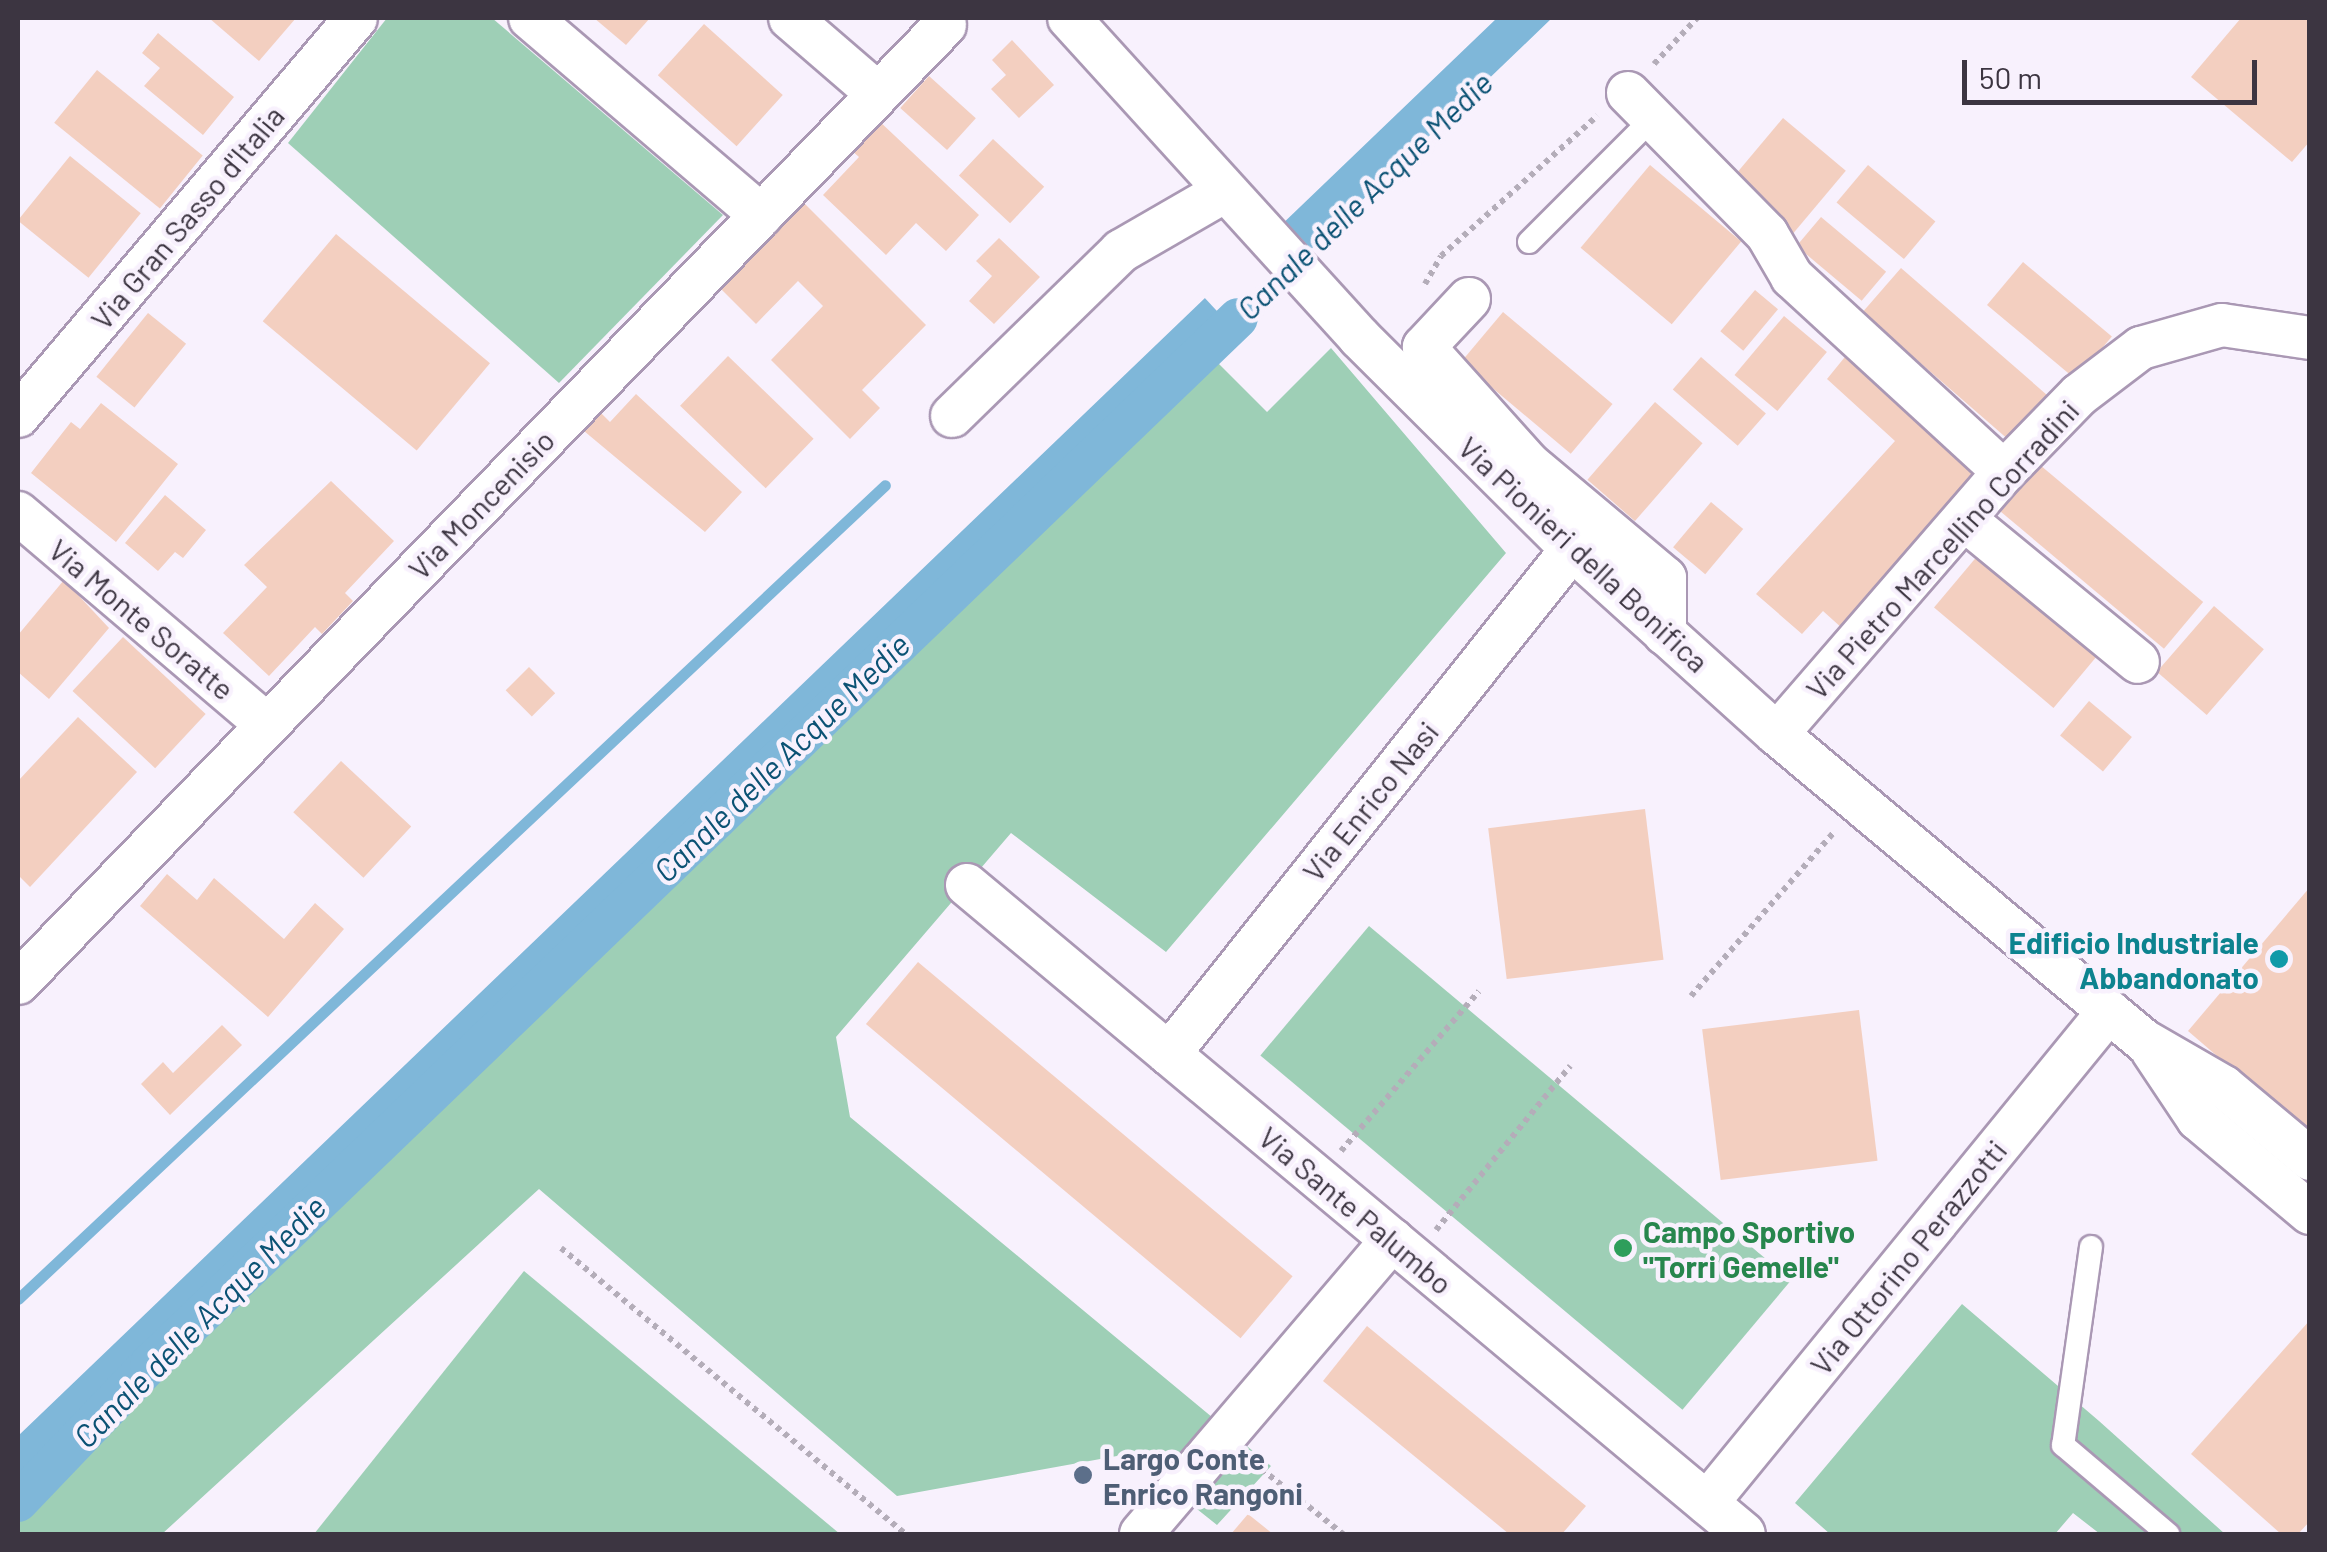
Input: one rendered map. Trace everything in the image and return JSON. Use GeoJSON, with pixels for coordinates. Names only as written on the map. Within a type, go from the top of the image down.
{"type":"FeatureCollection","features":[{"type":"Feature","properties":{"kind":"street","name":"Via Gran Sasso d'Italia"},"geometry":{"type":"LineString","coordinates":[[18,416],[356,18]]}},
{"type":"Feature","properties":{"kind":"street"},"geometry":{"type":"LineString","coordinates":[[530,18],[761,215]]}},
{"type":"Feature","properties":{"kind":"street"},"geometry":{"type":"LineString","coordinates":[[790,18],[878,94]]}},
{"type":"Feature","properties":{"kind":"street","name":"Via Pionieri della Bonifica"},"geometry":{"type":"LineString","coordinates":[[1069,18],[1223,192],[1360,337],[1572,549],[1777,734],[2146,1042],[2224,1087],[2310,1158]]}},
{"type":"Feature","properties":{"kind":"street","name":"Via Moncenisio"},"geometry":{"type":"LineString","coordinates":[[18,982],[945,25]]}},
{"type":"Feature","properties":{"kind":"street"},"geometry":{"type":"LineString","coordinates":[[1640,105],[1767,234],[1792,278],[2004,472]]}},
{"type":"Feature","properties":{"kind":"street"},"geometry":{"type":"LineString","coordinates":[[952,416],[1122,251],[1223,192]]}},
{"type":"Feature","properties":{"kind":"street"},"geometry":{"type":"LineString","coordinates":[[1469,299],[1424,347],[1528,463],[1665,578],[1665,634]]}},
{"type":"Feature","properties":{"kind":"street","name":"Via Pietro Marcellino Corradini"},"geometry":{"type":"LineString","coordinates":[[1777,734],[2004,472],[2078,395],[2141,348],[2222,325],[2310,338]]}},
{"type":"Feature","properties":{"kind":"street","name":"Via Monte Soratte"},"geometry":{"type":"LineString","coordinates":[[18,513],[267,725]]}},
{"type":"Feature","properties":{"kind":"street"},"geometry":{"type":"LineString","coordinates":[[1964,519],[2138,662]]}},
{"type":"Feature","properties":{"kind":"street","name":"Via Enrico Nasi"},"geometry":{"type":"LineString","coordinates":[[1169,1054],[1572,549]]}},
{"type":"Feature","properties":{"kind":"street","name":"Via Sante Palumbo"},"geometry":{"type":"LineString","coordinates":[[967,885],[1744,1534]]}},
{"type":"Feature","properties":{"kind":"street","name":"Via Ottorino Perazzotti"},"geometry":{"type":"LineString","coordinates":[[1707,1503],[2109,1011]]}},
{"type":"Feature","properties":{"kind":"street","name":"Via Pionieri della Bonifica"},"geometry":{"type":"LineString","coordinates":[[2146,1042],[2198,1119],[2310,1213]]}},
{"type":"Feature","properties":{"kind":"street"},"geometry":{"type":"LineString","coordinates":[[1142,1534],[1224,1438],[1402,1249]]}},
{"type":"Feature","properties":{"kind":"lane"},"geometry":{"type":"LineString","coordinates":[[1529,242],[1640,105]]}},
{"type":"Feature","properties":{"kind":"lane"},"geometry":{"type":"LineString","coordinates":[[2091,1248],[2063,1445],[2168,1534]]}},
{"type":"Feature","properties":{"kind":"path"},"geometry":{"type":"LineString","coordinates":[[1424,347],[1426,279],[1440,256],[1640,105],[1683,31],[1697,18]]}},
{"type":"Feature","properties":{"kind":"path"},"geometry":{"type":"LineString","coordinates":[[1691,996],[1859,802]]}},
{"type":"Feature","properties":{"kind":"path"},"geometry":{"type":"LineString","coordinates":[[1318,1178],[1479,990]]}},
{"type":"Feature","properties":{"kind":"path"},"geometry":{"type":"LineString","coordinates":[[1402,1249],[1570,1066]]}},
{"type":"Feature","properties":{"kind":"path"},"geometry":{"type":"LineString","coordinates":[[562,1248],[905,1534]]}},
{"type":"Feature","properties":{"kind":"path"},"geometry":{"type":"LineString","coordinates":[[1224,1438],[1343,1534]]}},
{"type":"Feature","properties":{"kind":"green space"},"geometry":{"type":"Polygon","coordinates":[[[387,18],[492,18],[723,215],[559,383],[288,143],[387,18]]]}},
{"type":"Feature","properties":{"kind":"green space"},"geometry":{"type":"Polygon","coordinates":[[[1331,348],[1506,553],[1166,952],[1011,833],[836,1037],[850,1117],[1271,1466],[1217,1525],[1128,1454],[897,1496],[539,1189],[162,1534],[18,1534],[18,1502],[150,1364],[1205,350],[1267,412],[1331,348]]]}},
{"type":"Feature","properties":{"kind":"green space"},"geometry":{"type":"Polygon","coordinates":[[[1369,926],[1791,1280],[1682,1410],[1260,1055],[1369,926]]]}},
{"type":"Feature","properties":{"kind":"green space"},"geometry":{"type":"Polygon","coordinates":[[[524,1271],[840,1534],[314,1534],[524,1271]]]}},
{"type":"Feature","properties":{"kind":"green space"},"geometry":{"type":"Polygon","coordinates":[[[1962,1304],[2225,1534],[2100,1534],[2073,1513],[2055,1534],[1830,1534],[1795,1503],[1962,1304]]]}},
{"type":"Feature","properties":{"kind":"water"},"geometry":{"type":"Polygon","coordinates":[[[1497,18],[1552,18],[150,1364],[18,1502],[18,1436],[1497,18]]]}},
{"type":"Feature","properties":{"kind":"pier"},"geometry":{"type":"Polygon","coordinates":[[[1282,218],[1314,252],[1233,328],[1201,294],[1282,218]]]}},
{"type":"Feature","properties":{"kind":"building"},"geometry":{"type":"Polygon","coordinates":[[[209,18],[296,18],[259,61],[209,18]]]}},
{"type":"Feature","properties":{"kind":"building"},"geometry":{"type":"Polygon","coordinates":[[[594,18],[650,18],[626,45],[594,18]]]}},
{"type":"Feature","properties":{"kind":"building"},"geometry":{"type":"Polygon","coordinates":[[[2241,18],[2310,18],[2310,141],[2292,162],[2191,77],[2241,18]]]}},
{"type":"Feature","properties":{"kind":"building"},"geometry":{"type":"Polygon","coordinates":[[[704,24],[783,95],[737,146],[658,75],[704,24]]]}},
{"type":"Feature","properties":{"kind":"building"},"geometry":{"type":"Polygon","coordinates":[[[158,33],[234,97],[203,135],[144,86],[160,68],[142,53],[158,33]]]}},
{"type":"Feature","properties":{"kind":"building"},"geometry":{"type":"Polygon","coordinates":[[[1012,40],[1054,85],[1019,118],[991,89],[1006,75],[992,60],[1012,40]]]}},
{"type":"Feature","properties":{"kind":"building"},"geometry":{"type":"Polygon","coordinates":[[[97,70],[203,156],[160,208],[54,123],[97,70]]]}},
{"type":"Feature","properties":{"kind":"building"},"geometry":{"type":"Polygon","coordinates":[[[929,76],[976,118],[947,150],[900,108],[929,76]]]}},
{"type":"Feature","properties":{"kind":"building"},"geometry":{"type":"Polygon","coordinates":[[[1783,118],[1846,171],[1792,234],[1730,182],[1783,118]]]}},
{"type":"Feature","properties":{"kind":"building"},"geometry":{"type":"Polygon","coordinates":[[[878,120],[979,215],[946,251],[916,223],[886,255],[823,195],[859,157],[851,150],[878,120]]]}},
{"type":"Feature","properties":{"kind":"building"},"geometry":{"type":"Polygon","coordinates":[[[993,139],[1044,187],[1010,223],[959,176],[993,139]]]}},
{"type":"Feature","properties":{"kind":"building"},"geometry":{"type":"Polygon","coordinates":[[[70,156],[141,213],[88,278],[18,221],[70,156]]]}},
{"type":"Feature","properties":{"kind":"building"},"geometry":{"type":"Polygon","coordinates":[[[1650,165],[1741,241],[1672,324],[1581,248],[1650,165]]]}},
{"type":"Feature","properties":{"kind":"building"},"geometry":{"type":"Polygon","coordinates":[[[1868,165],[1935,222],[1904,259],[1837,203],[1868,165]]]}},
{"type":"Feature","properties":{"kind":"building"},"geometry":{"type":"Polygon","coordinates":[[[799,198],[926,325],[862,390],[880,408],[850,439],[771,360],[823,306],[798,281],[756,324],[721,289],[799,198]]]}},
{"type":"Feature","properties":{"kind":"building"},"geometry":{"type":"Polygon","coordinates":[[[1821,217],[1886,272],[1862,301],[1797,246],[1821,217]]]}},
{"type":"Feature","properties":{"kind":"building"},"geometry":{"type":"Polygon","coordinates":[[[336,234],[490,363],[417,451],[263,321],[336,234]]]}},
{"type":"Feature","properties":{"kind":"building"},"geometry":{"type":"Polygon","coordinates":[[[999,238],[1040,277],[994,324],[969,301],[992,276],[976,261],[999,238]]]}},
{"type":"Feature","properties":{"kind":"building"},"geometry":{"type":"Polygon","coordinates":[[[2023,262],[2112,337],[2076,379],[1987,305],[2023,262]]]}},
{"type":"Feature","properties":{"kind":"building"},"geometry":{"type":"Polygon","coordinates":[[[1901,268],[2050,398],[2012,442],[1862,313],[1901,268]]]}},
{"type":"Feature","properties":{"kind":"building"},"geometry":{"type":"Polygon","coordinates":[[[1755,290],[1778,309],[1743,351],[1720,331],[1755,290]]]}},
{"type":"Feature","properties":{"kind":"building"},"geometry":{"type":"Polygon","coordinates":[[[1503,312],[1613,404],[1571,454],[1461,362],[1503,312]]]}},
{"type":"Feature","properties":{"kind":"building"},"geometry":{"type":"Polygon","coordinates":[[[148,313],[186,344],[134,408],[96,377],[148,313]]]}},
{"type":"Feature","properties":{"kind":"building"},"geometry":{"type":"Polygon","coordinates":[[[1784,316],[1827,352],[1777,411],[1735,375],[1784,316]]]}},
{"type":"Feature","properties":{"kind":"building"},"geometry":{"type":"Polygon","coordinates":[[[1853,347],[1981,467],[1843,629],[1823,611],[1802,634],[1756,594],[1895,441],[1827,379],[1853,347]]]}},
{"type":"Feature","properties":{"kind":"building"},"geometry":{"type":"Polygon","coordinates":[[[728,356],[814,439],[766,488],[680,406],[728,356]]]}},
{"type":"Feature","properties":{"kind":"building"},"geometry":{"type":"Polygon","coordinates":[[[1701,357],[1766,413],[1738,446],[1673,389],[1701,357]]]}},
{"type":"Feature","properties":{"kind":"building"},"geometry":{"type":"Polygon","coordinates":[[[636,394],[742,492],[705,532],[584,431],[601,413],[610,422],[636,394]]]}},
{"type":"Feature","properties":{"kind":"building"},"geometry":{"type":"Polygon","coordinates":[[[1655,402],[1703,443],[1635,521],[1587,480],[1655,402]]]}},
{"type":"Feature","properties":{"kind":"building"},"geometry":{"type":"Polygon","coordinates":[[[101,403],[178,464],[116,542],[31,473],[71,422],[80,429],[101,403]]]}},
{"type":"Feature","properties":{"kind":"building"},"geometry":{"type":"Polygon","coordinates":[[[2040,465],[2203,602],[2164,649],[2001,512],[2040,465]]]}},
{"type":"Feature","properties":{"kind":"building"},"geometry":{"type":"Polygon","coordinates":[[[331,481],[394,541],[345,593],[353,601],[322,634],[315,627],[269,676],[223,633],[267,587],[244,565],[331,481]]]}},
{"type":"Feature","properties":{"kind":"building"},"geometry":{"type":"Polygon","coordinates":[[[165,495],[206,530],[183,558],[175,552],[158,571],[125,543],[165,495]]]}},
{"type":"Feature","properties":{"kind":"building"},"geometry":{"type":"Polygon","coordinates":[[[1711,502],[1743,529],[1705,574],[1673,547],[1711,502]]]}},
{"type":"Feature","properties":{"kind":"building"},"geometry":{"type":"Polygon","coordinates":[[[1979,554],[2099,654],[2054,708],[1934,608],[1979,554]]]}},
{"type":"Feature","properties":{"kind":"building"},"geometry":{"type":"Polygon","coordinates":[[[64,580],[109,628],[49,699],[18,672],[18,635],[64,580]]]}},
{"type":"Feature","properties":{"kind":"building"},"geometry":{"type":"Polygon","coordinates":[[[2214,606],[2264,649],[2207,715],[2157,672],[2214,606]]]}},
{"type":"Feature","properties":{"kind":"building"},"geometry":{"type":"Polygon","coordinates":[[[123,637],[206,714],[155,768],[73,691],[123,637]]]}},
{"type":"Feature","properties":{"kind":"building"},"geometry":{"type":"Polygon","coordinates":[[[529,667],[555,693],[532,716],[506,690],[529,667]]]}},
{"type":"Feature","properties":{"kind":"building"},"geometry":{"type":"Polygon","coordinates":[[[2089,701],[2132,737],[2103,771],[2060,735],[2089,701]]]}},
{"type":"Feature","properties":{"kind":"building"},"geometry":{"type":"Polygon","coordinates":[[[78,717],[137,772],[30,887],[18,875],[18,781],[78,717]]]}},
{"type":"Feature","properties":{"kind":"building"},"geometry":{"type":"Polygon","coordinates":[[[341,761],[411,826],[363,878],[293,812],[341,761]]]}},
{"type":"Feature","properties":{"kind":"building"},"geometry":{"type":"Polygon","coordinates":[[[1645,809],[1664,960],[1507,979],[1488,828],[1645,809]]]}},
{"type":"Feature","properties":{"kind":"building"},"geometry":{"type":"Polygon","coordinates":[[[167,874],[197,900],[214,878],[284,939],[315,903],[344,929],[268,1017],[140,906],[167,874]]]}},
{"type":"Feature","properties":{"kind":"building","name":"Edificio Industriale Abbandonato"},"geometry":{"type":"Polygon","coordinates":[[[2310,887],[2310,1136],[2188,1031],[2310,887]]]}},
{"type":"Feature","properties":{"kind":"building"},"geometry":{"type":"Polygon","coordinates":[[[918,962],[1293,1276],[1241,1338],[866,1024],[918,962]]]}},
{"type":"Feature","properties":{"kind":"building"},"geometry":{"type":"Polygon","coordinates":[[[1859,1010],[1878,1161],[1721,1180],[1702,1029],[1859,1010]]]}},
{"type":"Feature","properties":{"kind":"building"},"geometry":{"type":"Polygon","coordinates":[[[222,1025],[242,1045],[170,1115],[141,1084],[163,1062],[173,1073],[222,1025]]]}},
{"type":"Feature","properties":{"kind":"building"},"geometry":{"type":"Polygon","coordinates":[[[2310,1320],[2310,1521],[2298,1534],[2281,1534],[2191,1454],[2310,1320]]]}},
{"type":"Feature","properties":{"kind":"building"},"geometry":{"type":"Polygon","coordinates":[[[1367,1326],[1586,1506],[1562,1534],[1509,1534],[1323,1381],[1367,1326]]]}},
{"type":"Feature","properties":{"kind":"building"},"geometry":{"type":"Polygon","coordinates":[[[1248,1514],[1273,1534],[1231,1534],[1248,1514]]]}},
{"type":"Feature","properties":{"kind":"waterway","name":"Canale delle Acque Medie"},"geometry":{"type":"LineString","coordinates":[[18,1502],[150,1364],[1238,318]]}},
{"type":"Feature","properties":{"kind":"waterway"},"geometry":{"type":"LineString","coordinates":[[18,1299],[885,485]]}},
{"type":"Feature","properties":{"kind":"place","name":"Edificio Industriale Abbandonato"},"geometry":{"type":"Point","coordinates":[2279,959]}},
{"type":"Feature","properties":{"kind":"place","name":"Campo Sportivo \"Torri Gemelle\""},"geometry":{"type":"Point","coordinates":[1623,1248]}},
{"type":"Feature","properties":{"kind":"place","name":"Largo Conte Enrico Rangoni"},"geometry":{"type":"Point","coordinates":[1083,1475]}}]}
